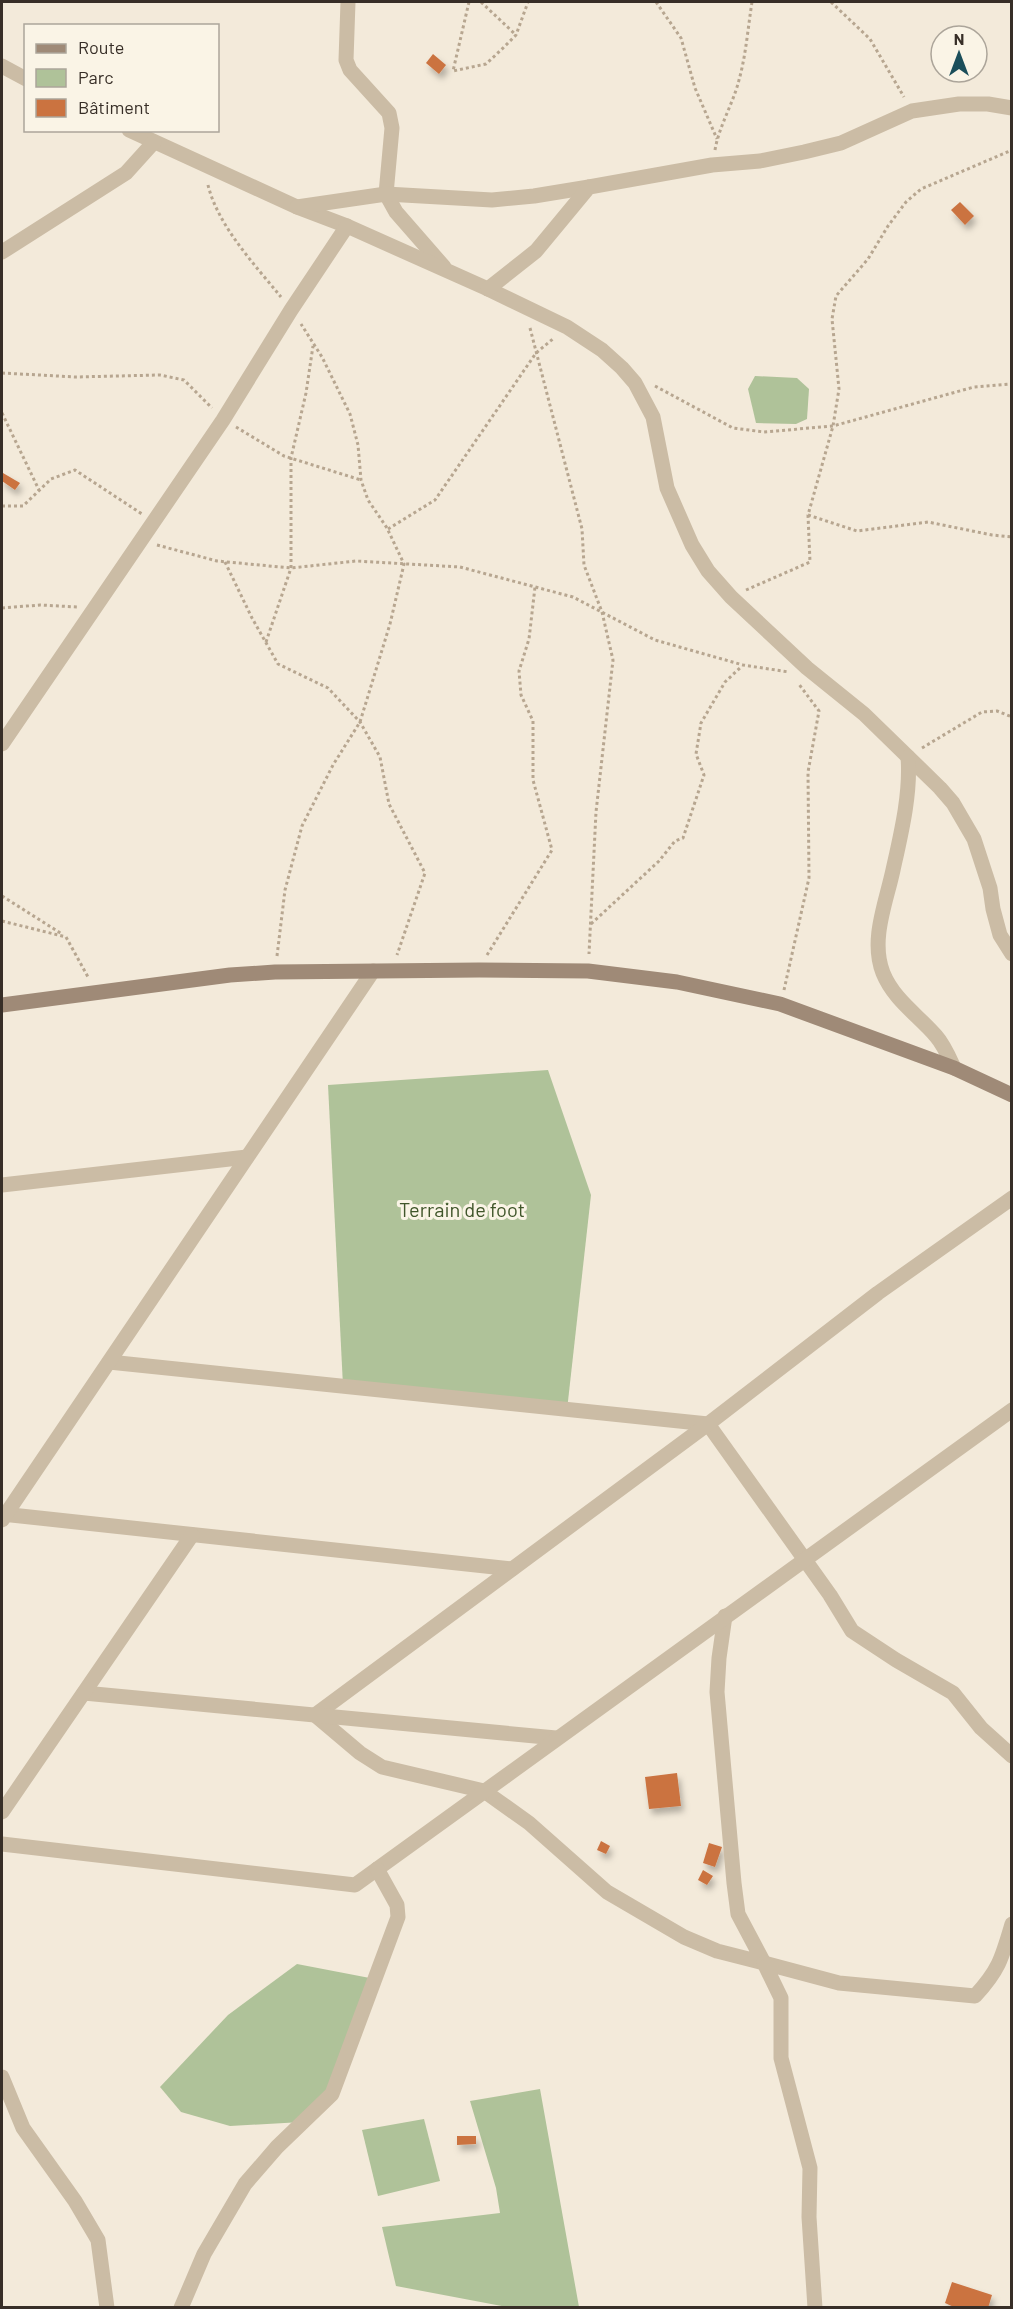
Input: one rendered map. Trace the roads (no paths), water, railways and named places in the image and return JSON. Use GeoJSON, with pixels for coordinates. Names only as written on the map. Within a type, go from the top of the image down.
{"type":"FeatureCollection","features":[{"type":"Feature","properties":{"kind":"main road"},"geometry":{"type":"LineString","coordinates":[[2,1005],[230,975],[275,972],[588,971],[677,982],[804,1011],[954,1068],[1011,1095]]}},
{"type":"Feature","properties":{"kind":"street"},"geometry":{"type":"LineString","coordinates":[[348,2],[346,60],[350,70],[389,113],[392,128],[386,194],[396,212],[446,268]]}},
{"type":"Feature","properties":{"kind":"street"},"geometry":{"type":"LineString","coordinates":[[2,66],[24,78]]}},
{"type":"Feature","properties":{"kind":"street"},"geometry":{"type":"LineString","coordinates":[[297,207],[386,194],[492,200],[534,196],[712,165],[760,161],[841,143],[912,111],[959,104],[988,104],[1011,108]]}},
{"type":"Feature","properties":{"kind":"street"},"geometry":{"type":"LineString","coordinates":[[133,132],[297,207],[446,268],[567,327],[602,350],[635,383],[653,417],[667,488],[687,534],[708,571],[731,597],[807,668],[842,695],[940,788],[964,820],[983,864],[1000,935],[1011,954]]}},
{"type":"Feature","properties":{"kind":"street"},"geometry":{"type":"LineString","coordinates":[[2,252],[126,173],[154,142]]}},
{"type":"Feature","properties":{"kind":"street"},"geometry":{"type":"LineString","coordinates":[[488,289],[536,251],[589,187]]}},
{"type":"Feature","properties":{"kind":"street"},"geometry":{"type":"LineString","coordinates":[[2,744],[223,420],[291,310],[347,226]]}},
{"type":"Feature","properties":{"kind":"street"},"geometry":{"type":"LineString","coordinates":[[908,757],[909,775],[902,819],[878,932],[879,959],[888,984],[901,1002],[935,1035],[954,1068]]}},
{"type":"Feature","properties":{"kind":"street"},"geometry":{"type":"LineString","coordinates":[[373,971],[3,1516],[512,1569]]}},
{"type":"Feature","properties":{"kind":"street"},"geometry":{"type":"LineString","coordinates":[[2,1185],[247,1157]]}},
{"type":"Feature","properties":{"kind":"street"},"geometry":{"type":"LineString","coordinates":[[315,1715],[708,1424],[878,1293],[1011,1198]]}},
{"type":"Feature","properties":{"kind":"street"},"geometry":{"type":"LineString","coordinates":[[109,1362],[708,1424],[852,1631],[953,1693],[981,1728],[1011,1756]]}},
{"type":"Feature","properties":{"kind":"street"},"geometry":{"type":"LineString","coordinates":[[2,1844],[355,1885],[1011,1410]]}},
{"type":"Feature","properties":{"kind":"street"},"geometry":{"type":"LineString","coordinates":[[2,1812],[192,1535]]}},
{"type":"Feature","properties":{"kind":"street"},"geometry":{"type":"LineString","coordinates":[[725,1616],[717,1692],[738,1914],[782,1998],[782,2058],[810,2168],[809,2217],[815,2307]]}},
{"type":"Feature","properties":{"kind":"street"},"geometry":{"type":"LineString","coordinates":[[84,1693],[556,1738]]}},
{"type":"Feature","properties":{"kind":"street"},"geometry":{"type":"LineString","coordinates":[[315,1715],[360,1753],[382,1767],[484,1791],[529,1823],[607,1892],[684,1937],[717,1951],[839,1983],[975,1996],[993,1977],[1002,1959],[1011,1924]]}},
{"type":"Feature","properties":{"kind":"street"},"geometry":{"type":"LineString","coordinates":[[181,2307],[204,2254],[245,2184],[278,2147],[332,2094],[398,1917],[397,1905],[377,1869]]}},
{"type":"Feature","properties":{"kind":"street"},"geometry":{"type":"LineString","coordinates":[[2,2077],[23,2128],[75,2200],[98,2240],[107,2307]]}},
{"type":"Feature","properties":{"kind":"park label","name":"Terrain de foot"},"geometry":{"type":"Point","coordinates":[462,1210]}}]}
